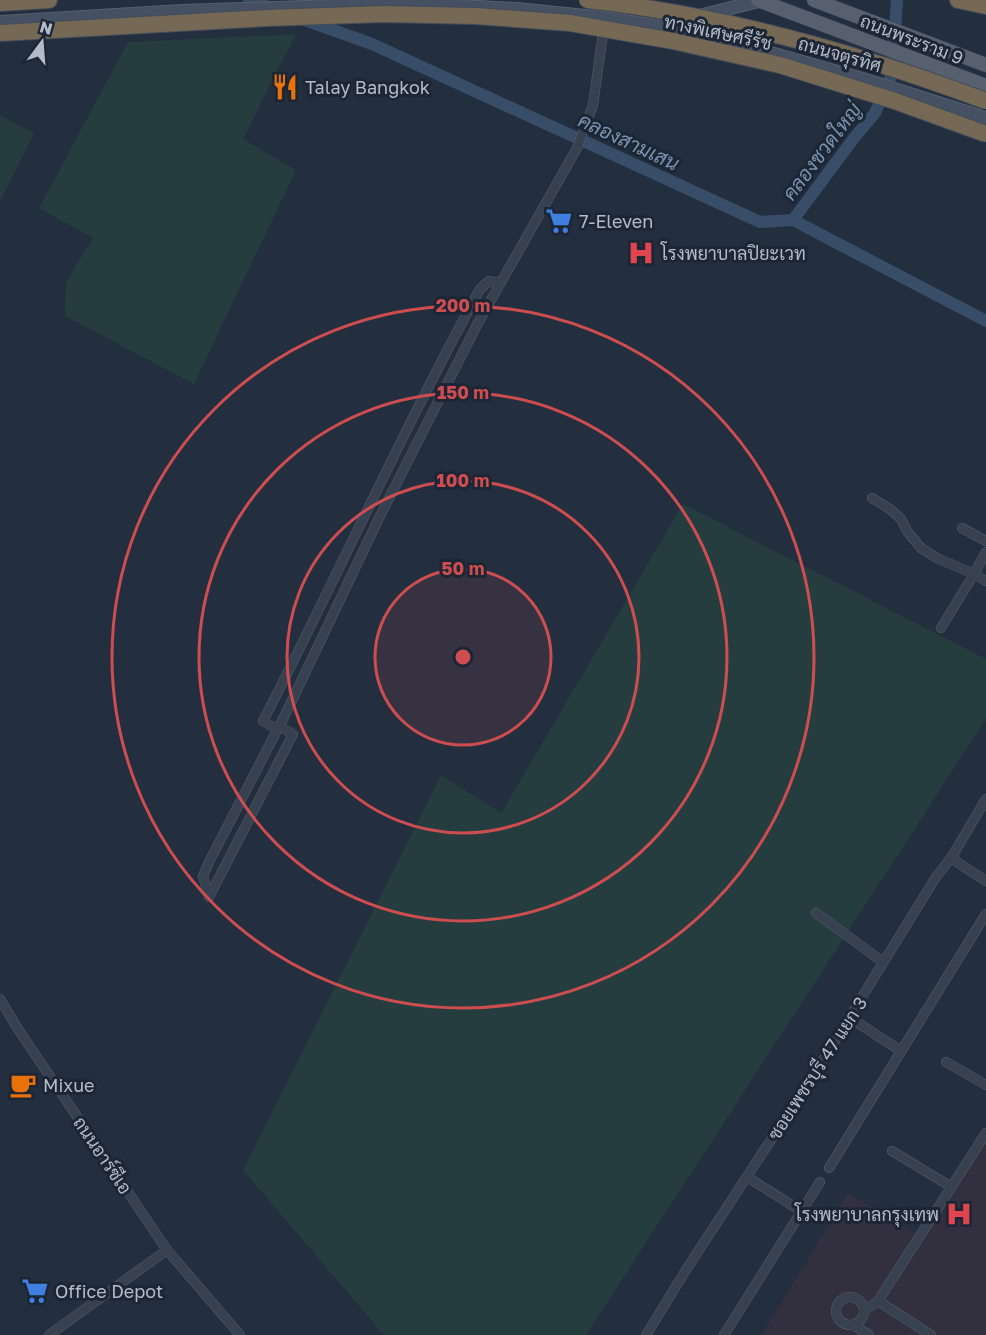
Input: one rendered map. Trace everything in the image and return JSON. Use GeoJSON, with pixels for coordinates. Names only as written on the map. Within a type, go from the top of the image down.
{"type":"FeatureCollection","features":[{"type":"Feature","properties":{"kind":"highway"},"geometry":{"type":"LineString","coordinates":[[0,3],[49,0]]}},
{"type":"Feature","properties":{"kind":"highway","name":"ทางพิเศษศรีรัช"},"geometry":{"type":"LineString","coordinates":[[587,0],[681,14],[756,29],[845,53],[986,101]]}},
{"type":"Feature","properties":{"kind":"highway"},"geometry":{"type":"LineString","coordinates":[[958,0],[986,6]]}},
{"type":"Feature","properties":{"kind":"highway","name":"ทางพิเศษศรีรัช"},"geometry":{"type":"LineString","coordinates":[[0,33],[384,14],[476,16],[570,24],[673,41],[780,65],[895,101],[986,134]]}},
{"type":"Feature","properties":{"kind":"main road"},"geometry":{"type":"LineString","coordinates":[[598,0],[605,18]]}},
{"type":"Feature","properties":{"kind":"main road"},"geometry":{"type":"LineString","coordinates":[[657,26],[759,0]]}},
{"type":"Feature","properties":{"kind":"main road","name":"ถนนพระราม 9"},"geometry":{"type":"LineString","coordinates":[[759,0],[983,85]]}},
{"type":"Feature","properties":{"kind":"main road","name":"ถนนพระราม 9"},"geometry":{"type":"LineString","coordinates":[[815,0],[986,65]]}},
{"type":"Feature","properties":{"kind":"main road","name":"ถนนจตุรทิศ"},"geometry":{"type":"LineString","coordinates":[[0,22],[182,10],[395,4],[517,9],[605,18],[732,42],[866,80],[986,118]]}},
{"type":"Feature","properties":{"kind":"street"},"geometry":{"type":"LineString","coordinates":[[500,283],[489,281],[480,289],[366,511],[263,721],[278,727],[293,734],[209,897],[202,876],[278,727],[297,691],[379,518],[478,323],[577,148],[593,105],[605,18]]}},
{"type":"Feature","properties":{"kind":"street"},"geometry":{"type":"LineString","coordinates":[[443,359],[457,366]]}},
{"type":"Feature","properties":{"kind":"street"},"geometry":{"type":"LineString","coordinates":[[872,498],[901,519],[907,531],[921,548],[986,581]]}},
{"type":"Feature","properties":{"kind":"street"},"geometry":{"type":"LineString","coordinates":[[366,511],[379,518]]}},
{"type":"Feature","properties":{"kind":"street"},"geometry":{"type":"LineString","coordinates":[[962,528],[986,542]]}},
{"type":"Feature","properties":{"kind":"street"},"geometry":{"type":"LineString","coordinates":[[941,628],[986,552]]}},
{"type":"Feature","properties":{"kind":"street"},"geometry":{"type":"LineString","coordinates":[[325,596],[339,603]]}},
{"type":"Feature","properties":{"kind":"street"},"geometry":{"type":"LineString","coordinates":[[282,684],[297,691]]}},
{"type":"Feature","properties":{"kind":"street","name":"ซอยเพชรบุรี 47 แยก 3"},"geometry":{"type":"LineString","coordinates":[[650,1334],[686,1270],[986,800]]}},
{"type":"Feature","properties":{"kind":"street"},"geometry":{"type":"LineString","coordinates":[[951,858],[986,882]]}},
{"type":"Feature","properties":{"kind":"street"},"geometry":{"type":"LineString","coordinates":[[816,913],[884,962]]}},
{"type":"Feature","properties":{"kind":"street"},"geometry":{"type":"LineString","coordinates":[[829,1168],[986,914]]}},
{"type":"Feature","properties":{"kind":"street","name":"ถนนอาร์ซีเอ"},"geometry":{"type":"LineString","coordinates":[[0,999],[168,1250],[240,1335]]}},
{"type":"Feature","properties":{"kind":"street"},"geometry":{"type":"LineString","coordinates":[[849,1017],[901,1051]]}},
{"type":"Feature","properties":{"kind":"street"},"geometry":{"type":"LineString","coordinates":[[946,1062],[986,1085]]}},
{"type":"Feature","properties":{"kind":"street"},"geometry":{"type":"LineString","coordinates":[[864,1311],[878,1301],[986,1132]]}},
{"type":"Feature","properties":{"kind":"street"},"geometry":{"type":"LineString","coordinates":[[892,1151],[950,1186]]}},
{"type":"Feature","properties":{"kind":"street"},"geometry":{"type":"LineString","coordinates":[[747,1177],[801,1211]]}},
{"type":"Feature","properties":{"kind":"street"},"geometry":{"type":"LineString","coordinates":[[724,1335],[820,1182]]}},
{"type":"Feature","properties":{"kind":"street"},"geometry":{"type":"LineString","coordinates":[[49,1335],[168,1250]]}},
{"type":"Feature","properties":{"kind":"street"},"geometry":{"type":"LineString","coordinates":[[854,1325],[861,1320],[864,1311],[862,1303],[854,1297],[845,1298],[838,1304],[837,1317],[844,1324],[854,1325],[869,1335]]}},
{"type":"Feature","properties":{"kind":"street"},"geometry":{"type":"LineString","coordinates":[[878,1301],[931,1335]]}},
{"type":"Feature","properties":{"kind":"shaded area","name":"โรงพยาบาลกรุงเทพ"},"geometry":{"type":"Polygon","coordinates":[[[986,1131],[986,1335],[762,1335],[848,1193],[919,1236],[986,1131]]]}},
{"type":"Feature","properties":{"kind":"green space"},"geometry":{"type":"Polygon","coordinates":[[[296,34],[243,139],[296,170],[194,384],[65,316],[66,282],[93,238],[39,208],[128,42],[296,34]]]}},
{"type":"Feature","properties":{"kind":"green space"},"geometry":{"type":"Polygon","coordinates":[[[0,115],[34,133],[0,201],[0,115]]]}},
{"type":"Feature","properties":{"kind":"green space"},"geometry":{"type":"Polygon","coordinates":[[[683,504],[986,659],[986,719],[586,1335],[384,1335],[243,1170],[441,775],[501,813],[683,504]]]}},
{"type":"Feature","properties":{"kind":"waterway","name":"คลองสามเสน"},"geometry":{"type":"LineString","coordinates":[[249,0],[272,8]]}},
{"type":"Feature","properties":{"kind":"waterway","name":"คลองชวดใหญ่"},"geometry":{"type":"LineString","coordinates":[[793,220],[875,113],[892,74],[897,0]]}},
{"type":"Feature","properties":{"kind":"waterway","name":"คลองสามเสน"},"geometry":{"type":"LineString","coordinates":[[302,19],[372,44],[760,222],[793,220],[986,321]]}},
{"type":"Feature","properties":{"kind":"place","name":"Talay Bangkok"},"geometry":{"type":"Point","coordinates":[285,87]}},
{"type":"Feature","properties":{"kind":"place","name":"7-Eleven"},"geometry":{"type":"Point","coordinates":[559,221]}},
{"type":"Feature","properties":{"kind":"place","name":"โรงพยาบาลปิยะเวท"},"geometry":{"type":"Point","coordinates":[641,253]}},
{"type":"Feature","properties":{"kind":"place","name":"Mixue"},"geometry":{"type":"Point","coordinates":[23,1085]}},
{"type":"Feature","properties":{"kind":"place","name":"โรงพยาบาลกรุงเทพ"},"geometry":{"type":"Point","coordinates":[959,1214]}},
{"type":"Feature","properties":{"kind":"place","name":"Office Depot"},"geometry":{"type":"Point","coordinates":[35,1291]}}]}
